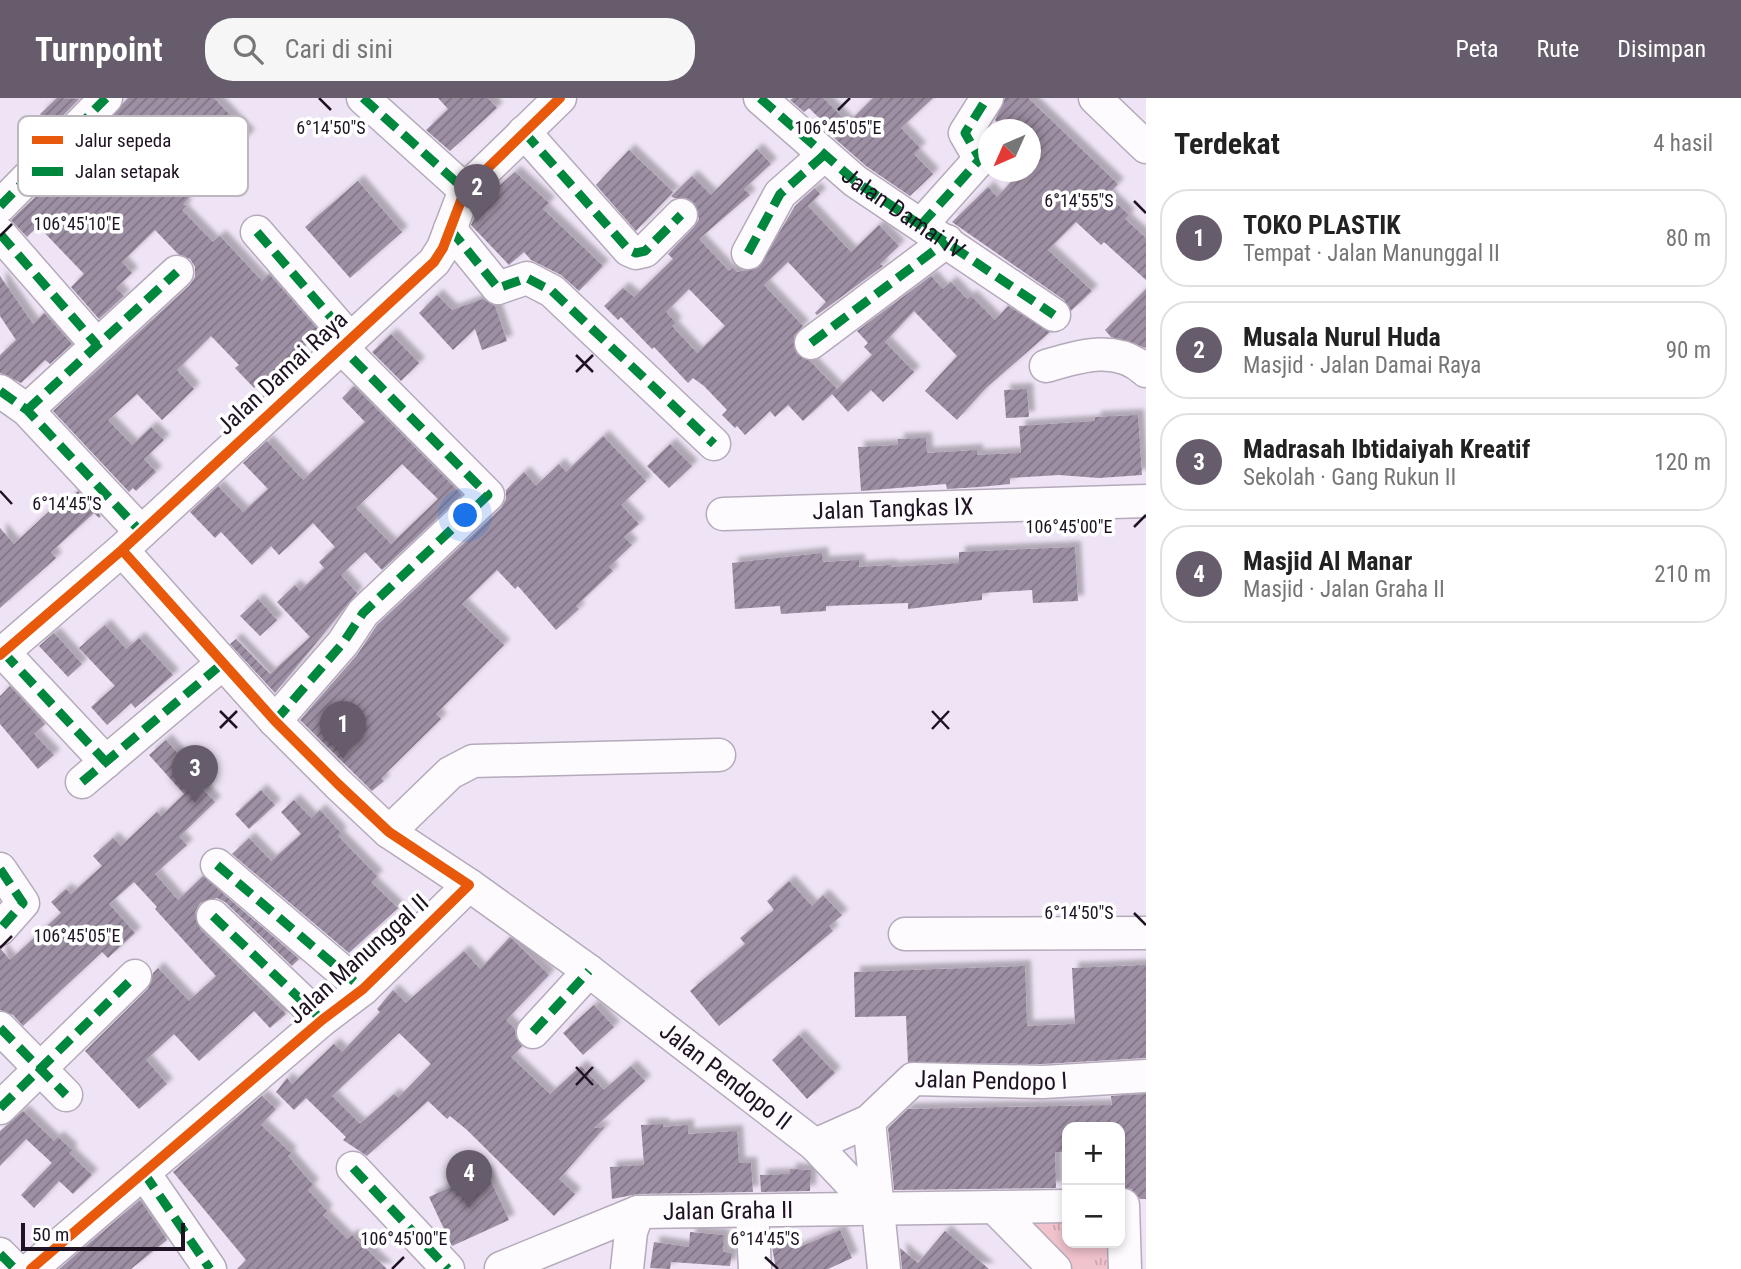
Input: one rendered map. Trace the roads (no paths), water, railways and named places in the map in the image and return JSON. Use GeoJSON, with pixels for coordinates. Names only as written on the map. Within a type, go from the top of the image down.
{"type":"FeatureCollection","features":[{"type":"Feature","properties":{"kind":"street"},"geometry":{"type":"LineString","coordinates":[[88,116],[106,98]]}},
{"type":"Feature","properties":{"kind":"street"},"geometry":{"type":"LineString","coordinates":[[363,98],[465,190]]}},
{"type":"Feature","properties":{"kind":"street","name":"Jalan Damai Raya"},"geometry":{"type":"LineString","coordinates":[[2,654],[132,541],[434,262],[465,190],[559,98]]}},
{"type":"Feature","properties":{"kind":"street","name":"Jalan Damai IV"},"geometry":{"type":"LineString","coordinates":[[760,98],[824,156],[1054,315]]}},
{"type":"Feature","properties":{"kind":"street"},"geometry":{"type":"LineString","coordinates":[[811,343],[934,233],[980,159],[965,133],[987,98]]}},
{"type":"Feature","properties":{"kind":"street"},"geometry":{"type":"LineString","coordinates":[[1109,102],[1146,147]]}},
{"type":"Feature","properties":{"kind":"street"},"geometry":{"type":"LineString","coordinates":[[524,132],[629,250],[636,253],[645,251],[681,215]]}},
{"type":"Feature","properties":{"kind":"street"},"geometry":{"type":"LineString","coordinates":[[748,253],[780,194],[824,156]]}},
{"type":"Feature","properties":{"kind":"street"},"geometry":{"type":"LineString","coordinates":[[0,206],[18,188]]}},
{"type":"Feature","properties":{"kind":"street"},"geometry":{"type":"LineString","coordinates":[[450,229],[498,288],[527,278],[552,291],[714,444]]}},
{"type":"Feature","properties":{"kind":"street"},"geometry":{"type":"LineString","coordinates":[[257,232],[345,343],[488,495],[363,613],[343,643],[275,721]]}},
{"type":"Feature","properties":{"kind":"street"},"geometry":{"type":"LineString","coordinates":[[0,234],[97,345]]}},
{"type":"Feature","properties":{"kind":"street"},"geometry":{"type":"LineString","coordinates":[[27,410],[177,272]]}},
{"type":"Feature","properties":{"kind":"street"},"geometry":{"type":"LineString","coordinates":[[1046,366],[1088,354],[1110,354],[1128,358],[1146,371]]}},
{"type":"Feature","properties":{"kind":"street","name":"Jalan Manunggal II"},"geometry":{"type":"LineString","coordinates":[[0,391],[27,410],[132,541],[223,663],[275,721],[389,832],[470,886],[363,989],[322,1020],[31,1269]]}},
{"type":"Feature","properties":{"kind":"street","name":"Jalan Tangkas IX"},"geometry":{"type":"LineString","coordinates":[[723,514],[1146,501]]}},
{"type":"Feature","properties":{"kind":"street"},"geometry":{"type":"LineString","coordinates":[[2,654],[106,762]]}},
{"type":"Feature","properties":{"kind":"street"},"geometry":{"type":"LineString","coordinates":[[82,782],[223,663]]}},
{"type":"Feature","properties":{"kind":"street"},"geometry":{"type":"LineString","coordinates":[[389,832],[450,773],[473,761],[719,755]]}},
{"type":"Feature","properties":{"kind":"street"},"geometry":{"type":"LineString","coordinates":[[217,865],[363,989]]}},
{"type":"Feature","properties":{"kind":"street"},"geometry":{"type":"LineString","coordinates":[[0,869],[23,903],[0,929]]}},
{"type":"Feature","properties":{"kind":"street","name":"Jalan Pendopo II"},"geometry":{"type":"LineString","coordinates":[[470,886],[589,971],[815,1145],[876,1210]]}},
{"type":"Feature","properties":{"kind":"street"},"geometry":{"type":"LineString","coordinates":[[213,916],[322,1020]]}},
{"type":"Feature","properties":{"kind":"street"},"geometry":{"type":"LineString","coordinates":[[905,934],[1146,933]]}},
{"type":"Feature","properties":{"kind":"street"},"geometry":{"type":"LineString","coordinates":[[533,1032],[589,971]]}},
{"type":"Feature","properties":{"kind":"street"},"geometry":{"type":"LineString","coordinates":[[0,1108],[135,976]]}},
{"type":"Feature","properties":{"kind":"street"},"geometry":{"type":"LineString","coordinates":[[0,1028],[66,1095]]}},
{"type":"Feature","properties":{"kind":"street","name":"Jalan Pendopo I"},"geometry":{"type":"LineString","coordinates":[[815,1145],[869,1121],[913,1079],[1043,1082],[1146,1076]]}},
{"type":"Feature","properties":{"kind":"street"},"geometry":{"type":"LineString","coordinates":[[869,1121],[884,1269]]}},
{"type":"Feature","properties":{"kind":"street"},"geometry":{"type":"LineString","coordinates":[[353,1168],[447,1269]]}},
{"type":"Feature","properties":{"kind":"street"},"geometry":{"type":"LineString","coordinates":[[144,1173],[211,1269]]}},
{"type":"Feature","properties":{"kind":"street"},"geometry":{"type":"LineString","coordinates":[[1125,1269],[1130,1205]]}},
{"type":"Feature","properties":{"kind":"street"},"geometry":{"type":"LineString","coordinates":[[876,1210],[1062,1206]]}},
{"type":"Feature","properties":{"kind":"street"},"geometry":{"type":"LineString","coordinates":[[994,1207],[1055,1269]]}},
{"type":"Feature","properties":{"kind":"street","name":"Jalan Graha II"},"geometry":{"type":"LineString","coordinates":[[627,1269],[631,1232],[638,1212],[876,1210]]}},
{"type":"Feature","properties":{"kind":"street"},"geometry":{"type":"LineString","coordinates":[[501,1268],[638,1212]]}},
{"type":"Feature","properties":{"kind":"street"},"geometry":{"type":"LineString","coordinates":[[752,1212],[755,1269]]}},
{"type":"Feature","properties":{"kind":"street"},"geometry":{"type":"LineString","coordinates":[[0,1254],[15,1269]]}},
{"type":"Feature","properties":{"kind":"place","name":"Musala Nurul Huda"},"geometry":{"type":"Point","coordinates":[477,222]}},
{"type":"Feature","properties":{"kind":"place","name":"TOKO PLASTIK"},"geometry":{"type":"Point","coordinates":[343,759]}},
{"type":"Feature","properties":{"kind":"place","name":"Madrasah Ibtidaiyah Kreatif"},"geometry":{"type":"Point","coordinates":[195,803]}},
{"type":"Feature","properties":{"kind":"place","name":"Masjid Al Manar"},"geometry":{"type":"Point","coordinates":[469,1208]}}]}
